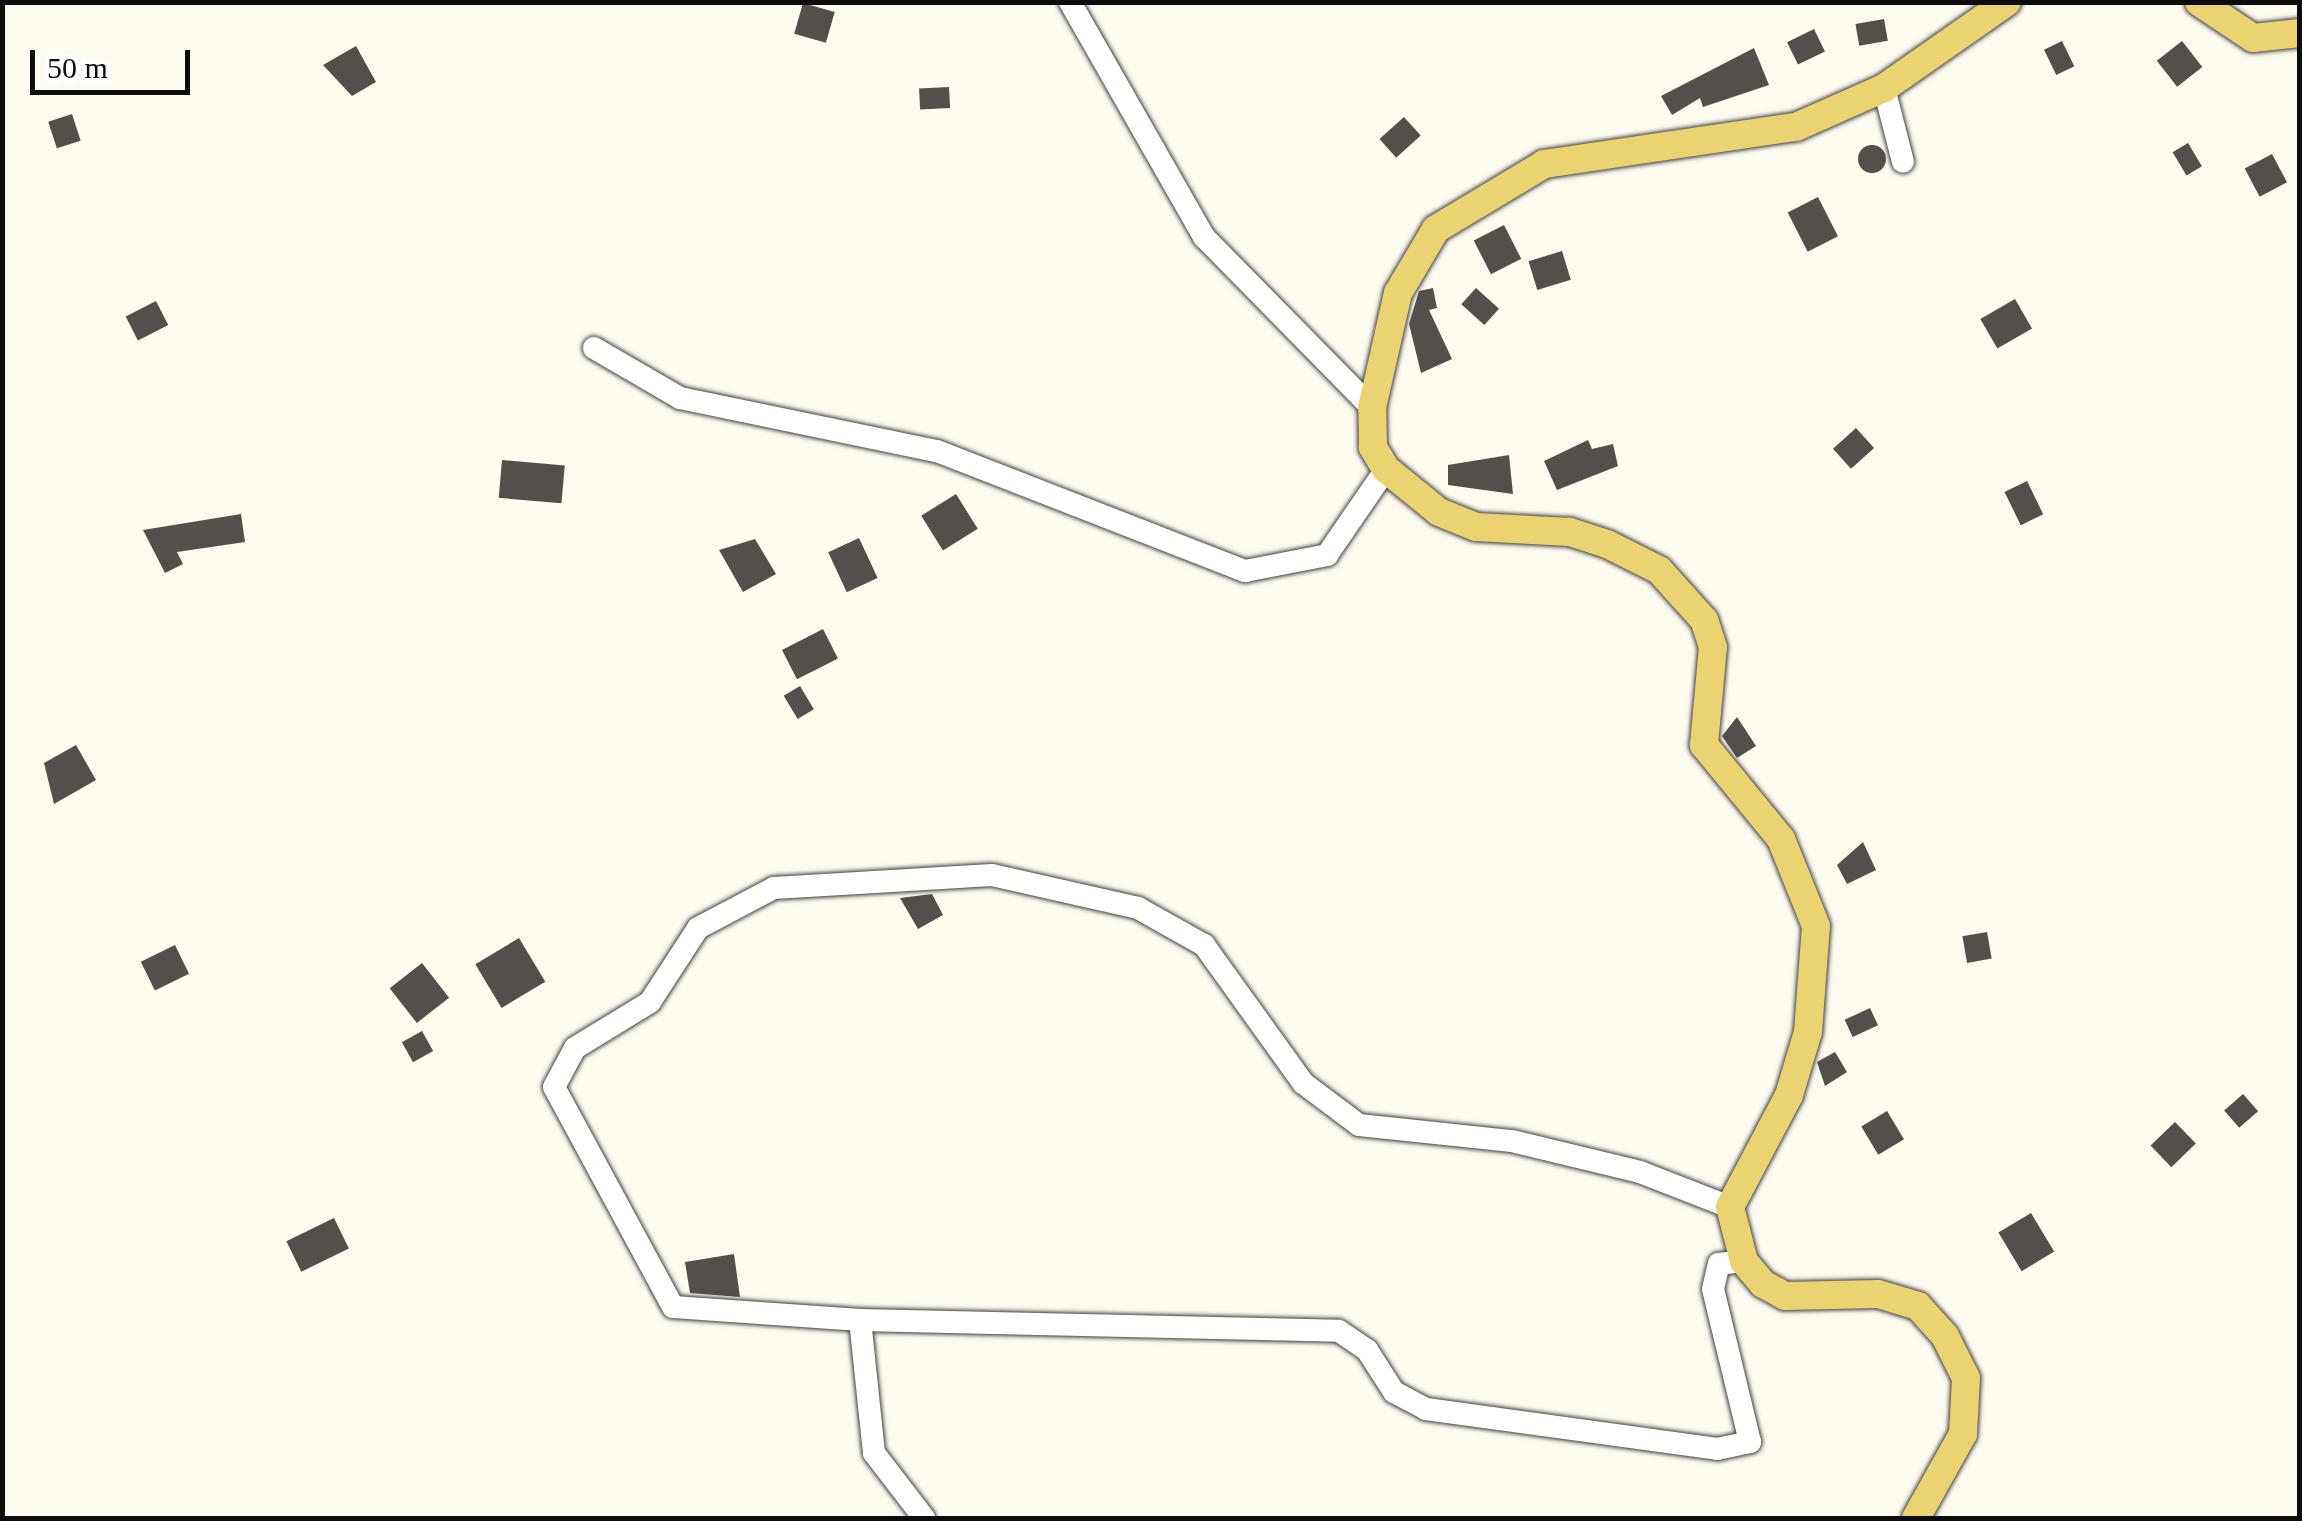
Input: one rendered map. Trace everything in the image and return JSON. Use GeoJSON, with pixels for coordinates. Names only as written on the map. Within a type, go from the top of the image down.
{"type":"FeatureCollection","features":[{"type":"Feature","properties":{"kind":"main road"},"geometry":{"type":"LineString","coordinates":[[1916,1518],[1963,1434],[1966,1378],[1944,1336],[1918,1306],[1878,1294],[1784,1296],[1744,1261],[1730,1207],[1789,1095],[1808,1032],[1816,926],[1781,839],[1704,745],[1712,647],[1704,620],[1659,570],[1607,544],[1570,532],[1476,527],[1439,512],[1386,469],[1373,447],[1372,408],[1398,292],[1436,229],[1544,164],[1796,128],[1884,88],[2007,2]]}},
{"type":"Feature","properties":{"kind":"main road"},"geometry":{"type":"LineString","coordinates":[[2199,2],[2253,38],[2300,33]]}},
{"type":"Feature","properties":{"kind":"street"},"geometry":{"type":"LineString","coordinates":[[1070,2],[1204,237],[1372,408]]}},
{"type":"Feature","properties":{"kind":"street"},"geometry":{"type":"LineString","coordinates":[[1884,88],[1903,162]]}},
{"type":"Feature","properties":{"kind":"street"},"geometry":{"type":"LineString","coordinates":[[594,348],[680,398],[938,452],[1245,571],[1327,555],[1386,469]]}},
{"type":"Feature","properties":{"kind":"street"},"geometry":{"type":"LineString","coordinates":[[1730,1207],[1640,1172],[1512,1141],[1359,1125],[1302,1083],[1204,945],[1138,908],[992,875],[774,888],[698,928],[650,1002],[575,1048],[554,1087],[674,1308],[860,1320],[1339,1331],[1366,1350],[1394,1392],[1426,1408],[1718,1449],[1750,1442],[1712,1289],[1718,1264],[1744,1261]]}},
{"type":"Feature","properties":{"kind":"street"},"geometry":{"type":"LineString","coordinates":[[860,1320],[874,1453],[924,1518]]}},
{"type":"Feature","properties":{"kind":"building"},"geometry":{"type":"Polygon","coordinates":[[[803,3],[835,12],[826,43],[794,34],[803,3]]]}},
{"type":"Feature","properties":{"kind":"building"},"geometry":{"type":"Polygon","coordinates":[[[1884,19],[1888,41],[1859,46],[1855,24],[1884,19]]]}},
{"type":"Feature","properties":{"kind":"building"},"geometry":{"type":"Polygon","coordinates":[[[1814,29],[1825,51],[1798,65],[1787,42],[1814,29]]]}},
{"type":"Feature","properties":{"kind":"building"},"geometry":{"type":"Polygon","coordinates":[[[2062,41],[2074,66],[2056,75],[2044,50],[2062,41]]]}},
{"type":"Feature","properties":{"kind":"building"},"geometry":{"type":"Polygon","coordinates":[[[2182,41],[2202,67],[2177,87],[2157,61],[2182,41]]]}},
{"type":"Feature","properties":{"kind":"building"},"geometry":{"type":"Polygon","coordinates":[[[356,46],[376,82],[352,96],[323,65],[356,46]]]}},
{"type":"Feature","properties":{"kind":"building"},"geometry":{"type":"Polygon","coordinates":[[[1754,48],[1769,85],[1703,107],[1700,98],[1672,115],[1661,96],[1754,48]]]}},
{"type":"Feature","properties":{"kind":"building"},"geometry":{"type":"Polygon","coordinates":[[[949,87],[950,108],[920,110],[919,89],[949,87]]]}},
{"type":"Feature","properties":{"kind":"building"},"geometry":{"type":"Polygon","coordinates":[[[72,114],[81,141],[57,148],[48,122],[72,114]]]}},
{"type":"Feature","properties":{"kind":"building"},"geometry":{"type":"Polygon","coordinates":[[[1404,117],[1421,136],[1396,158],[1379,139],[1404,117]]]}},
{"type":"Feature","properties":{"kind":"building"},"geometry":{"type":"Polygon","coordinates":[[[2188,143],[2202,166],[2186,175],[2173,152],[2188,143]]]}},
{"type":"Feature","properties":{"kind":"building"},"geometry":{"type":"Polygon","coordinates":[[[1872,145],[1882,149],[1886,159],[1882,169],[1872,173],[1862,169],[1858,159],[1862,149],[1872,145]]]}},
{"type":"Feature","properties":{"kind":"building"},"geometry":{"type":"Polygon","coordinates":[[[2272,154],[2287,182],[2260,197],[2245,169],[2272,154]]]}},
{"type":"Feature","properties":{"kind":"building"},"geometry":{"type":"Polygon","coordinates":[[[1818,197],[1838,236],[1808,252],[1788,212],[1818,197]]]}},
{"type":"Feature","properties":{"kind":"building"},"geometry":{"type":"Polygon","coordinates":[[[1504,225],[1521,259],[1491,274],[1474,240],[1504,225]]]}},
{"type":"Feature","properties":{"kind":"building"},"geometry":{"type":"Polygon","coordinates":[[[1562,251],[1571,280],[1537,290],[1529,261],[1562,251]]]}},
{"type":"Feature","properties":{"kind":"building"},"geometry":{"type":"Polygon","coordinates":[[[1433,288],[1437,308],[1429,310],[1452,359],[1421,373],[1409,324],[1419,291],[1433,288]]]}},
{"type":"Feature","properties":{"kind":"building"},"geometry":{"type":"Polygon","coordinates":[[[1476,288],[1499,309],[1484,325],[1461,304],[1476,288]]]}},
{"type":"Feature","properties":{"kind":"building"},"geometry":{"type":"Polygon","coordinates":[[[2015,299],[2032,328],[1997,348],[1980,319],[2015,299]]]}},
{"type":"Feature","properties":{"kind":"building"},"geometry":{"type":"Polygon","coordinates":[[[156,301],[168,325],[138,340],[126,316],[156,301]]]}},
{"type":"Feature","properties":{"kind":"building"},"geometry":{"type":"Polygon","coordinates":[[[1856,428],[1874,448],[1851,469],[1833,449],[1856,428]]]}},
{"type":"Feature","properties":{"kind":"building"},"geometry":{"type":"Polygon","coordinates":[[[1588,440],[1592,449],[1613,444],[1618,466],[1557,490],[1544,461],[1588,440]]]}},
{"type":"Feature","properties":{"kind":"building"},"geometry":{"type":"Polygon","coordinates":[[[1509,455],[1513,494],[1448,485],[1448,465],[1509,455]]]}},
{"type":"Feature","properties":{"kind":"building"},"geometry":{"type":"Polygon","coordinates":[[[502,460],[565,465],[561,503],[499,498],[502,460]]]}},
{"type":"Feature","properties":{"kind":"building"},"geometry":{"type":"Polygon","coordinates":[[[2027,481],[2043,514],[2021,525],[2005,492],[2027,481]]]}},
{"type":"Feature","properties":{"kind":"building"},"geometry":{"type":"Polygon","coordinates":[[[956,494],[978,529],[943,550],[921,516],[956,494]]]}},
{"type":"Feature","properties":{"kind":"building"},"geometry":{"type":"Polygon","coordinates":[[[241,514],[245,542],[177,552],[183,564],[165,573],[143,530],[241,514]]]}},
{"type":"Feature","properties":{"kind":"building"},"geometry":{"type":"Polygon","coordinates":[[[859,538],[878,578],[847,592],[828,552],[859,538]]]}},
{"type":"Feature","properties":{"kind":"building"},"geometry":{"type":"Polygon","coordinates":[[[755,539],[776,574],[743,592],[719,550],[755,539]]]}},
{"type":"Feature","properties":{"kind":"building"},"geometry":{"type":"Polygon","coordinates":[[[823,629],[838,658],[797,679],[782,650],[823,629]]]}},
{"type":"Feature","properties":{"kind":"building"},"geometry":{"type":"Polygon","coordinates":[[[800,686],[814,709],[798,719],[784,696],[800,686]]]}},
{"type":"Feature","properties":{"kind":"building"},"geometry":{"type":"Polygon","coordinates":[[[1737,717],[1756,746],[1737,758],[1722,736],[1737,717]]]}},
{"type":"Feature","properties":{"kind":"building"},"geometry":{"type":"Polygon","coordinates":[[[76,745],[96,780],[54,804],[44,763],[76,745]]]}},
{"type":"Feature","properties":{"kind":"building"},"geometry":{"type":"Polygon","coordinates":[[[1863,842],[1876,870],[1847,884],[1837,865],[1863,842]]]}},
{"type":"Feature","properties":{"kind":"building"},"geometry":{"type":"Polygon","coordinates":[[[932,894],[943,915],[918,929],[900,898],[932,894]]]}},
{"type":"Feature","properties":{"kind":"building"},"geometry":{"type":"Polygon","coordinates":[[[1987,932],[1992,959],[1967,963],[1962,936],[1987,932]]]}},
{"type":"Feature","properties":{"kind":"building"},"geometry":{"type":"Polygon","coordinates":[[[519,938],[545,982],[502,1008],[475,964],[519,938]]]}},
{"type":"Feature","properties":{"kind":"building"},"geometry":{"type":"Polygon","coordinates":[[[175,945],[189,974],[155,990],[141,962],[175,945]]]}},
{"type":"Feature","properties":{"kind":"building"},"geometry":{"type":"Polygon","coordinates":[[[422,963],[449,998],[417,1023],[390,988],[422,963]]]}},
{"type":"Feature","properties":{"kind":"building"},"geometry":{"type":"Polygon","coordinates":[[[1870,1008],[1878,1025],[1853,1037],[1845,1020],[1870,1008]]]}},
{"type":"Feature","properties":{"kind":"building"},"geometry":{"type":"Polygon","coordinates":[[[422,1031],[433,1051],[413,1062],[402,1042],[422,1031]]]}},
{"type":"Feature","properties":{"kind":"building"},"geometry":{"type":"Polygon","coordinates":[[[1835,1052],[1847,1072],[1825,1086],[1817,1062],[1835,1052]]]}},
{"type":"Feature","properties":{"kind":"building"},"geometry":{"type":"Polygon","coordinates":[[[2243,1094],[2258,1111],[2239,1128],[2224,1110],[2243,1094]]]}},
{"type":"Feature","properties":{"kind":"building"},"geometry":{"type":"Polygon","coordinates":[[[1887,1111],[1904,1139],[1878,1155],[1861,1126],[1887,1111]]]}},
{"type":"Feature","properties":{"kind":"building"},"geometry":{"type":"Polygon","coordinates":[[[2175,1122],[2196,1144],[2171,1167],[2151,1146],[2175,1122]]]}},
{"type":"Feature","properties":{"kind":"building"},"geometry":{"type":"Polygon","coordinates":[[[2031,1213],[2054,1252],[2022,1271],[1998,1233],[2031,1213]]]}},
{"type":"Feature","properties":{"kind":"building"},"geometry":{"type":"Polygon","coordinates":[[[334,1218],[349,1249],[301,1272],[286,1241],[334,1218]]]}},
{"type":"Feature","properties":{"kind":"building"},"geometry":{"type":"Polygon","coordinates":[[[734,1254],[740,1297],[690,1293],[685,1262],[734,1254]]]}}]}
